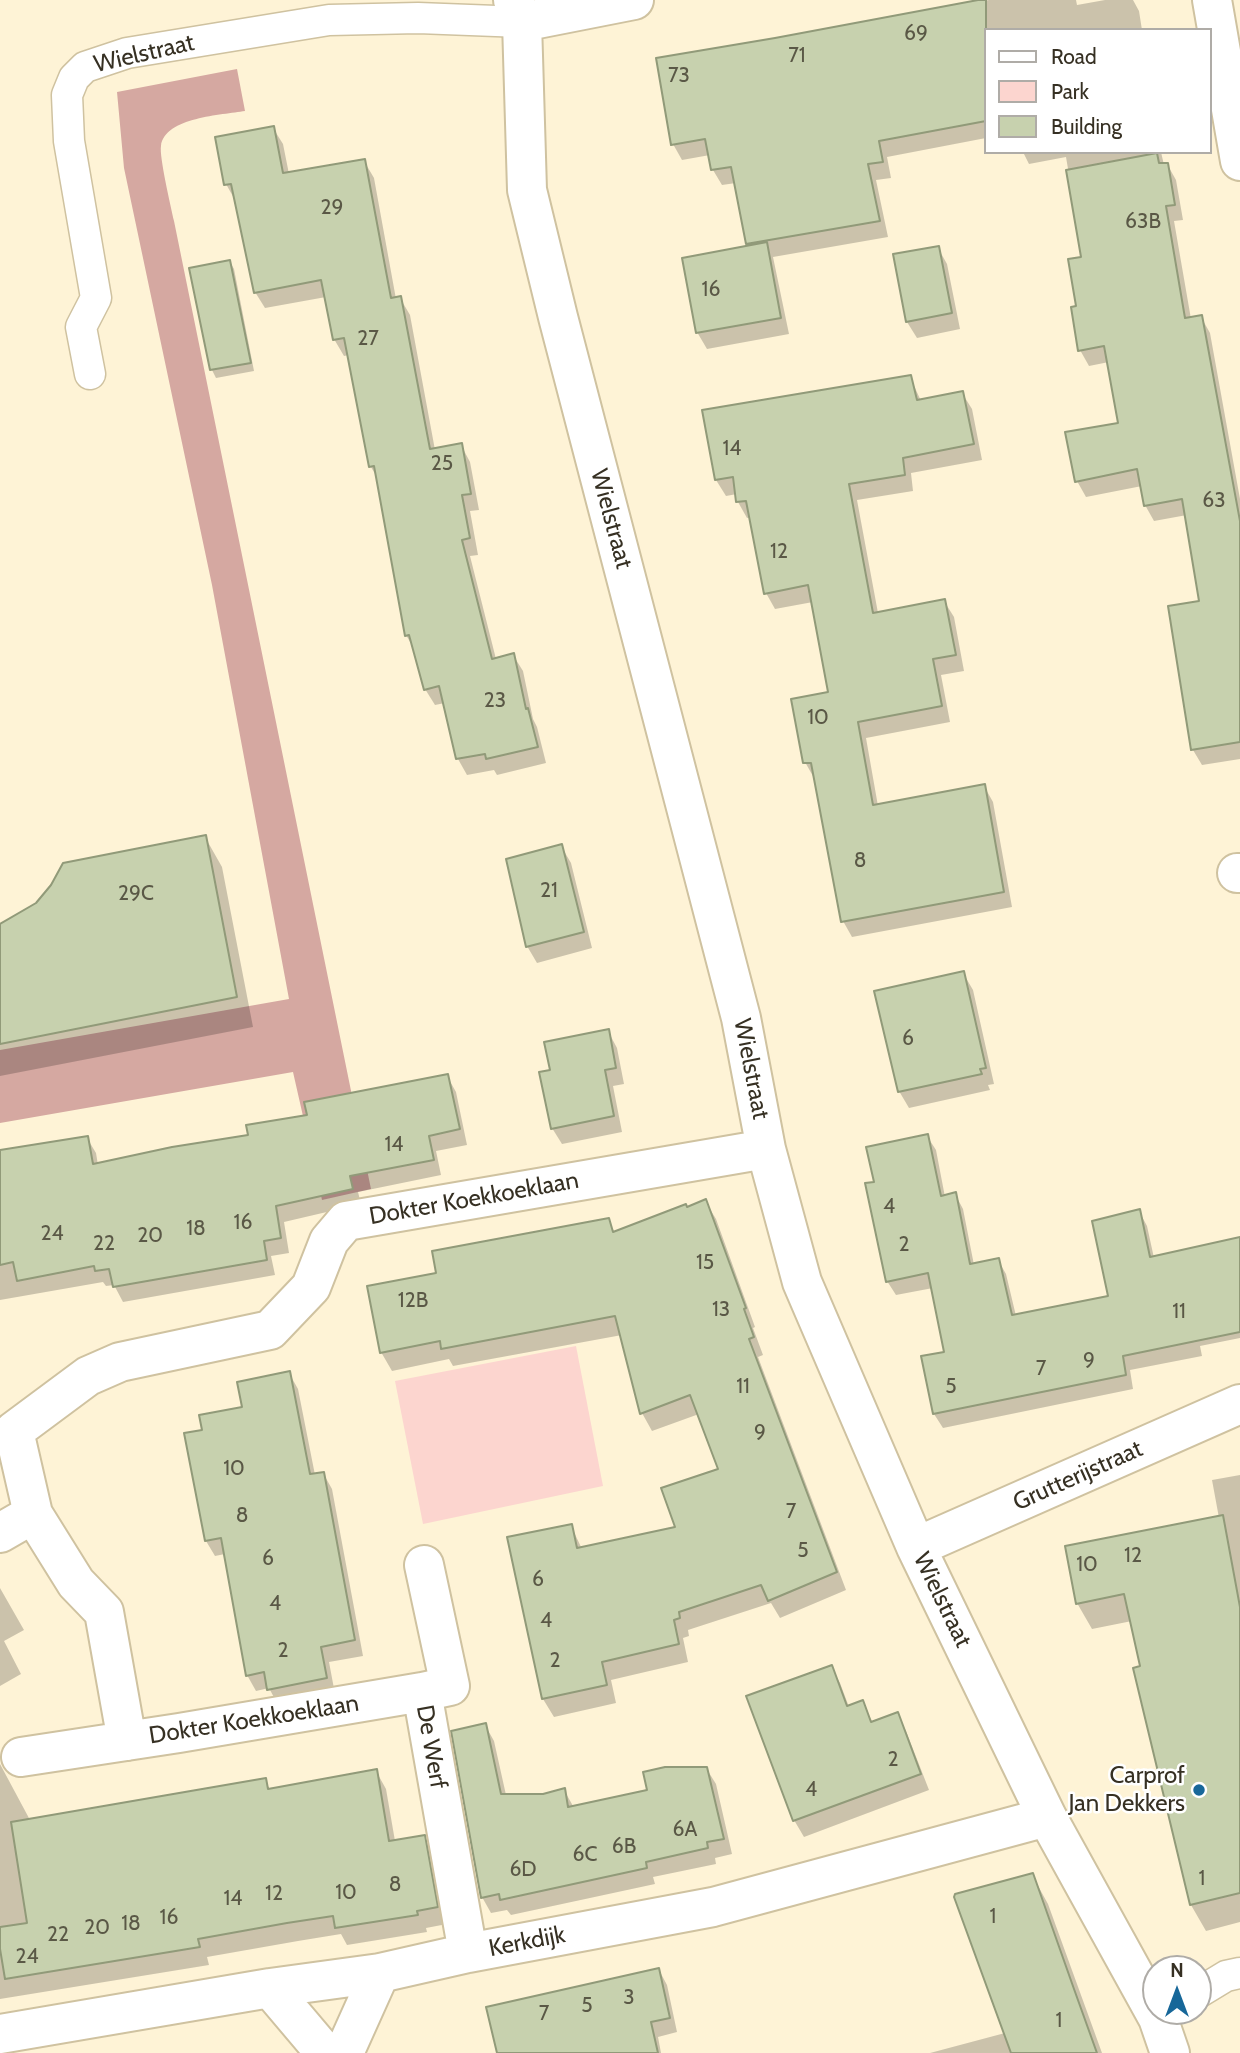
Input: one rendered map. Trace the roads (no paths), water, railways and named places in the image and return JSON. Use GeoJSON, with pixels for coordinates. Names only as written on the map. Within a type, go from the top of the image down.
{"type":"FeatureCollection","features":[{"type":"Feature","properties":{"kind":"street"},"geometry":{"type":"LineString","coordinates":[[518,11],[634,0]]}},
{"type":"Feature","properties":{"kind":"street"},"geometry":{"type":"LineString","coordinates":[[1212,0],[1233,71],[1240,161]]}},
{"type":"Feature","properties":{"kind":"street","name":"Wielstraat"},"geometry":{"type":"LineString","coordinates":[[518,11],[527,190],[741,1018],[754,1076],[765,1149],[802,1282],[916,1547],[1047,1817],[1166,2027]]}},
{"type":"Feature","properties":{"kind":"street","name":"Dokter Koekkoeklaan"},"geometry":{"type":"LineString","coordinates":[[127,1741],[104,1612],[76,1583],[33,1514],[7,1432],[88,1376],[120,1362],[270,1330],[311,1287],[330,1241],[346,1221],[765,1149]]}},
{"type":"Feature","properties":{"kind":"street","name":"Grutterijstraat"},"geometry":{"type":"LineString","coordinates":[[916,1547],[1240,1404]]}},
{"type":"Feature","properties":{"kind":"street"},"geometry":{"type":"LineString","coordinates":[[0,1533],[33,1514]]}},
{"type":"Feature","properties":{"kind":"street","name":"De Werf"},"geometry":{"type":"LineString","coordinates":[[424,1565],[450,1686],[422,1692],[468,1953]]}},
{"type":"Feature","properties":{"kind":"street","name":"Dokter Koekkoeklaan"},"geometry":{"type":"LineString","coordinates":[[21,1756],[422,1692]]}},
{"type":"Feature","properties":{"kind":"street","name":"Kerkdijk"},"geometry":{"type":"LineString","coordinates":[[0,2034],[270,1988],[380,1973],[468,1953],[713,1907],[1047,1817]]}},
{"type":"Feature","properties":{"kind":"street"},"geometry":{"type":"LineString","coordinates":[[344,2053],[380,1973]]}},
{"type":"Feature","properties":{"kind":"street"},"geometry":{"type":"LineString","coordinates":[[270,1988],[325,2053]]}},
{"type":"Feature","properties":{"kind":"lane","name":"Wielstraat"},"geometry":{"type":"LineString","coordinates":[[89,374],[81,327],[96,298],[69,141],[67,94],[74,78],[85,67],[127,53],[330,20],[418,18],[518,11]]}},
{"type":"Feature","properties":{"kind":"lane"},"geometry":{"type":"LineString","coordinates":[[1212,1984],[1226,1976],[1240,1973]]}},
{"type":"Feature","properties":{"kind":"place","name":"Carprof Jan Dekkers"},"geometry":{"type":"Point","coordinates":[1199,1790]}}]}
